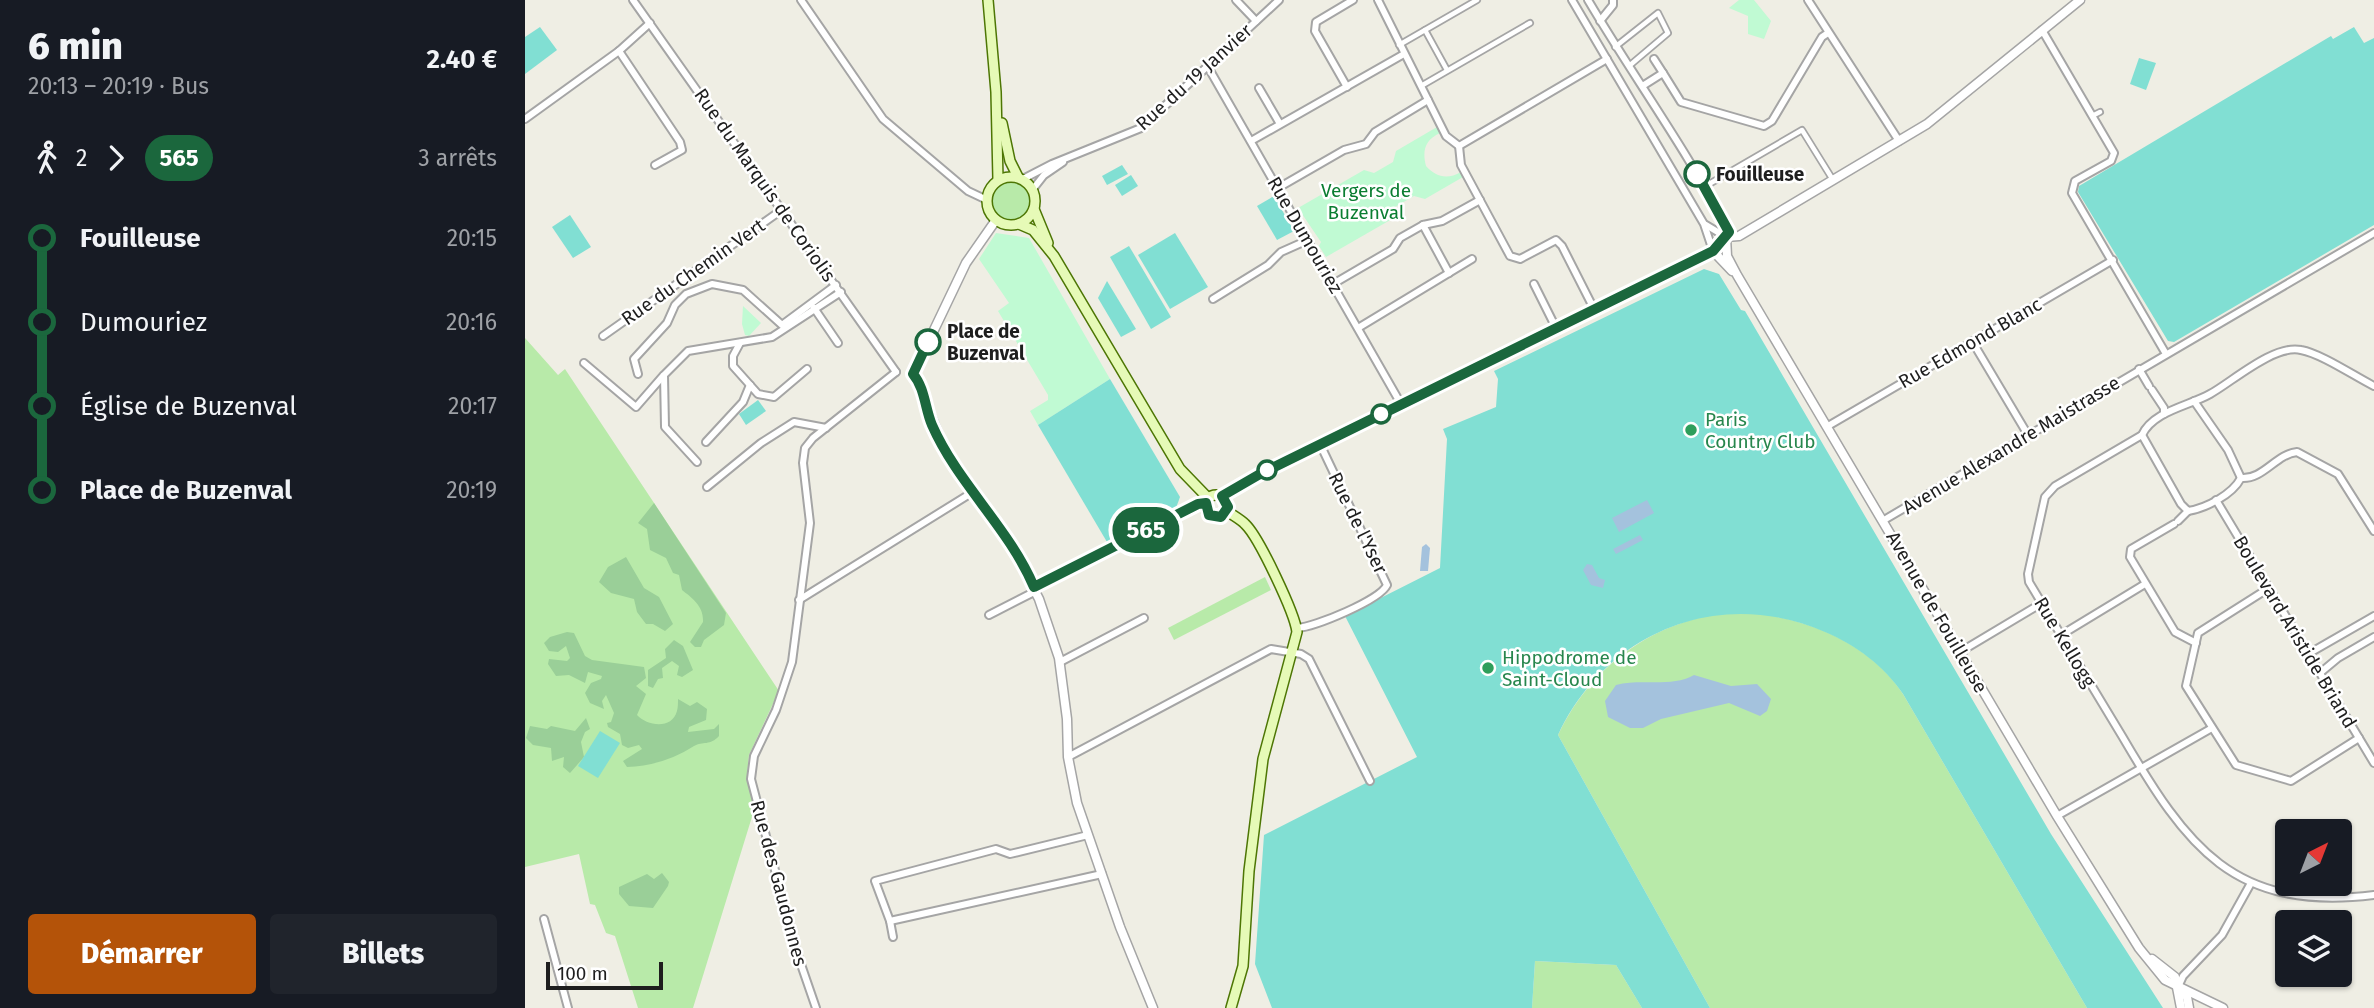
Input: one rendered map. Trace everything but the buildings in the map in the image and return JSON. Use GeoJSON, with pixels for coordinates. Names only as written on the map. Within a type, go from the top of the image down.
{"type":"FeatureCollection","features":[{"type":"Feature","properties":{"kind":"main road"},"geometry":{"type":"LineString","coordinates":[[989,0],[996,92],[998,180],[990,189],[987,200],[989,212],[996,220],[1006,225],[1019,224],[1033,230],[1053,256],[1177,465],[1207,501],[1206,511],[1212,517],[1221,517],[1227,511],[1227,503],[1222,496],[1207,501]]}},
{"type":"Feature","properties":{"kind":"main road"},"geometry":{"type":"LineString","coordinates":[[996,92],[1010,161],[1020,178],[1033,189],[1034,209],[1053,256]]}},
{"type":"Feature","properties":{"kind":"main road"},"geometry":{"type":"LineString","coordinates":[[998,180],[1020,178]]}},
{"type":"Feature","properties":{"kind":"main road"},"geometry":{"type":"LineString","coordinates":[[1019,224],[1034,209]]}},
{"type":"Feature","properties":{"kind":"main road"},"geometry":{"type":"LineString","coordinates":[[1227,511],[1244,523],[1252,534],[1297,628],[1294,653],[1263,759],[1249,871],[1243,966],[1231,1008]]}},
{"type":"Feature","properties":{"kind":"street","name":"Rue du Marquis de Coriolis"},"geometry":{"type":"LineString","coordinates":[[633,0],[896,372]]}},
{"type":"Feature","properties":{"kind":"street"},"geometry":{"type":"LineString","coordinates":[[801,0],[883,119],[968,191],[987,200]]}},
{"type":"Feature","properties":{"kind":"street"},"geometry":{"type":"LineString","coordinates":[[1236,0],[1256,21]]}},
{"type":"Feature","properties":{"kind":"street","name":"Rue du 19 Janvier"},"geometry":{"type":"LineString","coordinates":[[1020,178],[1141,128],[1279,0]]}},
{"type":"Feature","properties":{"kind":"street"},"geometry":{"type":"LineString","coordinates":[[1347,87],[1315,30],[1316,22],[1353,0]]}},
{"type":"Feature","properties":{"kind":"street"},"geometry":{"type":"LineString","coordinates":[[1378,0],[1447,136],[1459,146],[1461,164],[1510,256],[1520,259],[1556,240],[1562,246],[1594,309]]}},
{"type":"Feature","properties":{"kind":"street"},"geometry":{"type":"LineString","coordinates":[[1399,45],[1476,0]]}},
{"type":"Feature","properties":{"kind":"street","name":"Avenue de Fouilleuse"},"geometry":{"type":"LineString","coordinates":[[1572,0],[1704,224],[1713,251],[1737,275]]}},
{"type":"Feature","properties":{"kind":"street","name":"Avenue de Fouilleuse"},"geometry":{"type":"LineString","coordinates":[[1588,0],[1615,47],[1644,85],[1704,187],[1729,232],[1726,237]]}},
{"type":"Feature","properties":{"kind":"street"},"geometry":{"type":"LineString","coordinates":[[1600,21],[1613,5],[1613,0]]}},
{"type":"Feature","properties":{"kind":"street"},"geometry":{"type":"LineString","coordinates":[[1807,0],[1899,141]]}},
{"type":"Feature","properties":{"kind":"street"},"geometry":{"type":"LineString","coordinates":[[1222,496],[1320,444],[1713,251],[1726,237],[1739,236],[1936,118],[2080,0]]}},
{"type":"Feature","properties":{"kind":"street"},"geometry":{"type":"LineString","coordinates":[[1615,47],[1658,13],[1668,33],[1629,66]]}},
{"type":"Feature","properties":{"kind":"street"},"geometry":{"type":"LineString","coordinates":[[525,119],[619,51],[649,23]]}},
{"type":"Feature","properties":{"kind":"street"},"geometry":{"type":"LineString","coordinates":[[1420,86],[1530,23]]}},
{"type":"Feature","properties":{"kind":"street"},"geometry":{"type":"LineString","coordinates":[[1425,30],[1447,70]]}},
{"type":"Feature","properties":{"kind":"street"},"geometry":{"type":"LineString","coordinates":[[2042,30],[2114,153],[2111,161],[2075,181],[2071,188],[2166,354]]}},
{"type":"Feature","properties":{"kind":"street"},"geometry":{"type":"LineString","coordinates":[[1654,59],[1681,102],[1764,126],[1772,121],[1822,37],[1828,33]]}},
{"type":"Feature","properties":{"kind":"street"},"geometry":{"type":"LineString","coordinates":[[619,51],[680,142],[682,150],[655,165]]}},
{"type":"Feature","properties":{"kind":"street"},"geometry":{"type":"LineString","coordinates":[[1251,141],[1404,54]]}},
{"type":"Feature","properties":{"kind":"street"},"geometry":{"type":"LineString","coordinates":[[1459,146],[1607,59]]}},
{"type":"Feature","properties":{"kind":"street","name":"Rue Dumouriez"},"geometry":{"type":"LineString","coordinates":[[1208,67],[1401,404]]}},
{"type":"Feature","properties":{"kind":"street"},"geometry":{"type":"LineString","coordinates":[[1644,85],[1663,73]]}},
{"type":"Feature","properties":{"kind":"street"},"geometry":{"type":"LineString","coordinates":[[1259,88],[1280,124]]}},
{"type":"Feature","properties":{"kind":"street"},"geometry":{"type":"LineString","coordinates":[[1278,188],[1344,150],[1366,144],[1375,132],[1428,100]]}},
{"type":"Feature","properties":{"kind":"street"},"geometry":{"type":"LineString","coordinates":[[2092,116],[2100,112]]}},
{"type":"Feature","properties":{"kind":"street"},"geometry":{"type":"LineString","coordinates":[[1704,187],[1802,130],[1833,180]]}},
{"type":"Feature","properties":{"kind":"street","name":"Rue du 19 Janvier"},"geometry":{"type":"LineString","coordinates":[[1033,189],[1044,175],[1064,161]]}},
{"type":"Feature","properties":{"kind":"street"},"geometry":{"type":"LineString","coordinates":[[1333,284],[1393,249],[1399,239],[1423,225],[1442,221],[1481,200]]}},
{"type":"Feature","properties":{"kind":"street","name":"Rue du Chemin Vert"},"geometry":{"type":"LineString","coordinates":[[603,335],[783,209]]}},
{"type":"Feature","properties":{"kind":"street"},"geometry":{"type":"LineString","coordinates":[[913,374],[966,264],[996,220]]}},
{"type":"Feature","properties":{"kind":"street","name":"Avenue de Fouilleuse"},"geometry":{"type":"LineString","coordinates":[[1704,224],[1726,237],[1729,244],[1727,256],[1737,275],[2057,816],[2139,948],[2165,981],[2224,1008]]}},
{"type":"Feature","properties":{"kind":"street"},"geometry":{"type":"LineString","coordinates":[[1423,225],[1449,273]]}},
{"type":"Feature","properties":{"kind":"street","name":"Avenue Alexandre Maistrasse"},"geometry":{"type":"LineString","coordinates":[[1884,520],[2374,233]]}},
{"type":"Feature","properties":{"kind":"street"},"geometry":{"type":"LineString","coordinates":[[1213,299],[1268,265],[1281,252],[1308,240]]}},
{"type":"Feature","properties":{"kind":"street"},"geometry":{"type":"LineString","coordinates":[[1713,251],[1727,256]]}},
{"type":"Feature","properties":{"kind":"street"},"geometry":{"type":"LineString","coordinates":[[1358,328],[1472,259]]}},
{"type":"Feature","properties":{"kind":"street","name":"Rue Edmond Blanc"},"geometry":{"type":"LineString","coordinates":[[1828,426],[2113,260]]}},
{"type":"Feature","properties":{"kind":"street"},"geometry":{"type":"LineString","coordinates":[[638,374],[634,359],[667,323],[675,305],[686,294],[712,284],[743,290],[783,327]]}},
{"type":"Feature","properties":{"kind":"street"},"geometry":{"type":"LineString","coordinates":[[1534,284],[1556,328]]}},
{"type":"Feature","properties":{"kind":"street"},"geometry":{"type":"LineString","coordinates":[[584,363],[636,408],[688,351],[772,337],[836,285]]}},
{"type":"Feature","properties":{"kind":"street"},"geometry":{"type":"LineString","coordinates":[[813,306],[841,292]]}},
{"type":"Feature","properties":{"kind":"street"},"geometry":{"type":"LineString","coordinates":[[813,306],[838,343]]}},
{"type":"Feature","properties":{"kind":"street"},"geometry":{"type":"LineString","coordinates":[[1972,341],[2028,435]]}},
{"type":"Feature","properties":{"kind":"street"},"geometry":{"type":"LineString","coordinates":[[740,343],[733,356],[733,366],[758,394],[774,397],[807,369]]}},
{"type":"Feature","properties":{"kind":"street"},"geometry":{"type":"LineString","coordinates":[[2164,414],[2194,401],[2277,352],[2300,349],[2374,386]]}},
{"type":"Feature","properties":{"kind":"street","name":"Avenue Alexandre Maistrasse"},"geometry":{"type":"LineString","coordinates":[[2139,369],[2164,408],[2164,414]]}},
{"type":"Feature","properties":{"kind":"street"},"geometry":{"type":"LineString","coordinates":[[799,600],[810,523],[803,463],[805,448],[896,372],[913,374],[920,384],[931,423],[951,460],[1009,541],[1035,589],[1060,662],[1068,757],[1077,803],[1153,1008]]}},
{"type":"Feature","properties":{"kind":"street"},"geometry":{"type":"LineString","coordinates":[[664,375],[665,427],[697,462]]}},
{"type":"Feature","properties":{"kind":"street"},"geometry":{"type":"LineString","coordinates":[[706,442],[743,402],[750,385]]}},
{"type":"Feature","properties":{"kind":"street"},"geometry":{"type":"LineString","coordinates":[[2194,401],[2228,450],[2241,478]]}},
{"type":"Feature","properties":{"kind":"street","name":"Rue Kellogg"},"geometry":{"type":"LineString","coordinates":[[2164,414],[2145,428],[2142,435],[2055,486],[2045,497],[2028,574],[2029,582],[2140,768],[2175,822],[2192,840],[2251,883],[2293,896],[2333,900],[2374,895]]}},
{"type":"Feature","properties":{"kind":"street"},"geometry":{"type":"LineString","coordinates":[[707,487],[761,443],[794,422],[826,428]]}},
{"type":"Feature","properties":{"kind":"street"},"geometry":{"type":"LineString","coordinates":[[2142,435],[2181,505],[2188,511]]}},
{"type":"Feature","properties":{"kind":"street","name":"Rue de l'Yser"},"geometry":{"type":"LineString","coordinates":[[1297,628],[1313,626],[1353,609],[1382,593],[1387,585],[1320,444]]}},
{"type":"Feature","properties":{"kind":"street"},"geometry":{"type":"LineString","coordinates":[[2241,478],[2255,476],[2290,453],[2297,452],[2337,474],[2374,531]]}},
{"type":"Feature","properties":{"kind":"street"},"geometry":{"type":"LineString","coordinates":[[2196,643],[2175,632],[2130,557],[2131,549],[2176,522],[2188,511],[2201,509],[2235,488],[2241,478]]}},
{"type":"Feature","properties":{"kind":"street"},"geometry":{"type":"LineString","coordinates":[[799,600],[973,492]]}},
{"type":"Feature","properties":{"kind":"street","name":"Boulevard Aristide Briand"},"geometry":{"type":"LineString","coordinates":[[2216,500],[2374,763]]}},
{"type":"Feature","properties":{"kind":"street"},"geometry":{"type":"LineString","coordinates":[[989,615],[1083,562],[1207,501]]}},
{"type":"Feature","properties":{"kind":"street"},"geometry":{"type":"LineString","coordinates":[[2061,635],[2145,584]]}},
{"type":"Feature","properties":{"kind":"street"},"geometry":{"type":"LineString","coordinates":[[2269,588],[2198,633],[2186,686],[2236,765],[2291,781],[2359,738]]}},
{"type":"Feature","properties":{"kind":"street","name":"Rue des Gaudonnes"},"geometry":{"type":"LineString","coordinates":[[799,600],[792,662],[780,701],[754,756],[751,779],[796,950],[816,1008]]}},
{"type":"Feature","properties":{"kind":"street"},"geometry":{"type":"LineString","coordinates":[[1960,652],[2042,603]]}},
{"type":"Feature","properties":{"kind":"street"},"geometry":{"type":"LineString","coordinates":[[2308,654],[2374,616]]}},
{"type":"Feature","properties":{"kind":"street"},"geometry":{"type":"LineString","coordinates":[[1060,662],[1144,618]]}},
{"type":"Feature","properties":{"kind":"street"},"geometry":{"type":"LineString","coordinates":[[2321,673],[2338,658],[2374,636]]}},
{"type":"Feature","properties":{"kind":"street"},"geometry":{"type":"LineString","coordinates":[[1068,757],[1271,649],[1309,659],[1370,781]]}},
{"type":"Feature","properties":{"kind":"street"},"geometry":{"type":"LineString","coordinates":[[2057,816],[2212,728]]}},
{"type":"Feature","properties":{"kind":"street"},"geometry":{"type":"LineString","coordinates":[[893,937],[875,881],[996,849],[1010,854],[1088,835]]}},
{"type":"Feature","properties":{"kind":"street"},"geometry":{"type":"LineString","coordinates":[[890,921],[1102,874]]}},
{"type":"Feature","properties":{"kind":"street"},"geometry":{"type":"LineString","coordinates":[[2181,1008],[2178,987],[2183,976],[2222,935],[2251,883]]}},
{"type":"Feature","properties":{"kind":"street"},"geometry":{"type":"LineString","coordinates":[[544,919],[568,1008]]}},
{"type":"Feature","properties":{"kind":"street"},"geometry":{"type":"LineString","coordinates":[[2178,987],[2187,997],[2189,1008]]}},
{"type":"Feature","properties":{"kind":"green space"},"geometry":{"type":"Polygon","coordinates":[[[1739,0],[1754,0],[1771,21],[1764,39],[1748,34],[1748,16],[1729,8],[1739,0]]]}},
{"type":"Feature","properties":{"kind":"green space","name":"Vergers de Buzenval"},"geometry":{"type":"Polygon","coordinates":[[[1437,127],[1440,133],[1426,146],[1426,166],[1442,176],[1461,172],[1463,177],[1425,199],[1414,196],[1395,207],[1392,219],[1326,257],[1319,246],[1321,242],[1298,208],[1364,170],[1374,173],[1393,162],[1396,151],[1437,127]]]}},
{"type":"Feature","properties":{"kind":"green space"},"geometry":{"type":"Polygon","coordinates":[[[1011,181],[1019,182],[1025,187],[1030,193],[1030,209],[1025,215],[1019,220],[1011,221],[1003,220],[997,215],[992,209],[991,201],[992,193],[997,187],[1003,182],[1011,181]]]}},
{"type":"Feature","properties":{"kind":"green space"},"geometry":{"type":"Polygon","coordinates":[[[996,233],[1029,238],[1110,379],[1038,425],[1030,411],[1048,400],[1048,395],[998,311],[1009,303],[979,259],[996,233]]]}},
{"type":"Feature","properties":{"kind":"green space"},"geometry":{"type":"Polygon","coordinates":[[[743,306],[761,323],[749,336],[745,335],[742,324],[743,306]]]}},
{"type":"Feature","properties":{"kind":"green space"},"geometry":{"type":"Polygon","coordinates":[[[525,338],[558,375],[565,369],[779,691],[749,755],[747,775],[755,807],[693,1008],[638,1008],[615,936],[606,933],[595,905],[590,904],[579,854],[525,867],[525,338]]]}},
{"type":"Feature","properties":{"kind":"green space"},"geometry":{"type":"Polygon","coordinates":[[[654,503],[726,613],[724,625],[704,640],[701,647],[695,647],[690,642],[703,622],[699,607],[682,590],[679,575],[673,573],[666,558],[650,550],[647,529],[638,523],[654,503]]]}},
{"type":"Feature","properties":{"kind":"green space"},"geometry":{"type":"Polygon","coordinates":[[[626,557],[644,588],[659,597],[673,624],[665,631],[653,624],[646,624],[637,612],[634,599],[611,593],[599,582],[608,567],[626,557]]]}},
{"type":"Feature","properties":{"kind":"green space"},"geometry":{"type":"Polygon","coordinates":[[[1265,577],[1271,590],[1174,640],[1168,628],[1265,577]]]}},
{"type":"Feature","properties":{"kind":"green space"},"geometry":{"type":"Polygon","coordinates":[[[1743,612],[1789,619],[1833,635],[1853,646],[1889,675],[1903,694],[2087,1008],[1710,1008],[1558,735],[1572,709],[1590,685],[1633,647],[1685,622],[1713,615],[1743,612]]]}},
{"type":"Feature","properties":{"kind":"green space"},"geometry":{"type":"Polygon","coordinates":[[[567,632],[574,633],[585,656],[592,660],[644,667],[646,678],[636,686],[646,694],[637,715],[641,719],[653,724],[665,724],[674,717],[678,699],[690,706],[697,702],[707,709],[706,720],[689,727],[688,732],[714,729],[719,724],[719,736],[713,741],[697,745],[662,761],[627,767],[623,761],[642,749],[639,745],[628,748],[622,745],[620,734],[608,727],[607,723],[611,722],[614,713],[606,695],[602,701],[604,709],[590,703],[585,693],[591,683],[602,676],[588,672],[585,683],[569,675],[556,676],[548,664],[549,659],[567,661],[570,658],[566,646],[558,652],[549,651],[544,643],[550,637],[567,632]]]}},
{"type":"Feature","properties":{"kind":"green space"},"geometry":{"type":"Polygon","coordinates":[[[674,640],[683,646],[693,670],[682,677],[677,675],[679,666],[672,661],[662,668],[663,678],[658,679],[653,688],[648,686],[648,670],[666,658],[665,649],[674,640]]]}},
{"type":"Feature","properties":{"kind":"green space"},"geometry":{"type":"Polygon","coordinates":[[[586,718],[590,729],[585,732],[581,742],[584,757],[570,773],[563,767],[564,757],[552,761],[551,748],[533,745],[526,738],[530,726],[547,729],[551,726],[575,731],[586,718]]]}},
{"type":"Feature","properties":{"kind":"green space"},"geometry":{"type":"Polygon","coordinates":[[[662,873],[669,882],[668,886],[653,908],[629,906],[619,894],[619,887],[647,874],[654,879],[662,873]]]}},
{"type":"Feature","properties":{"kind":"green space"},"geometry":{"type":"Polygon","coordinates":[[[1535,961],[1616,965],[1642,1008],[1532,1008],[1535,961]]]}},
{"type":"Feature","properties":{"kind":"shaded area"},"geometry":{"type":"Polygon","coordinates":[[[540,27],[557,50],[525,74],[525,37],[540,27]]]}},
{"type":"Feature","properties":{"kind":"shaded area"},"geometry":{"type":"Polygon","coordinates":[[[2354,27],[2364,43],[2374,38],[2374,225],[2174,342],[2168,341],[2078,192],[2079,186],[2331,36],[2333,39],[2354,27]]]}},
{"type":"Feature","properties":{"kind":"shaded area"},"geometry":{"type":"Polygon","coordinates":[[[2139,58],[2156,63],[2146,90],[2130,84],[2139,58]]]}},
{"type":"Feature","properties":{"kind":"shaded area"},"geometry":{"type":"Polygon","coordinates":[[[1122,165],[1128,174],[1107,185],[1102,176],[1122,165]]]}},
{"type":"Feature","properties":{"kind":"shaded area"},"geometry":{"type":"Polygon","coordinates":[[[1131,175],[1138,186],[1122,196],[1115,185],[1131,175]]]}},
{"type":"Feature","properties":{"kind":"shaded area"},"geometry":{"type":"Polygon","coordinates":[[[1274,196],[1294,231],[1277,240],[1257,206],[1274,196]]]}},
{"type":"Feature","properties":{"kind":"shaded area"},"geometry":{"type":"Polygon","coordinates":[[[570,215],[591,247],[573,258],[552,227],[570,215]]]}},
{"type":"Feature","properties":{"kind":"shaded area"},"geometry":{"type":"Polygon","coordinates":[[[1175,233],[1208,287],[1170,309],[1138,255],[1175,233]]]}},
{"type":"Feature","properties":{"kind":"shaded area"},"geometry":{"type":"Polygon","coordinates":[[[1129,246],[1171,317],[1151,329],[1110,257],[1129,246]]]}},
{"type":"Feature","properties":{"kind":"shaded area","name":"Hippodrome de Saint-Cloud"},"geometry":{"type":"Polygon","coordinates":[[[1704,269],[1719,274],[1741,310],[1745,311],[2051,834],[2163,1008],[2087,1008],[1903,694],[1878,666],[1848,643],[1825,632],[1785,619],[1746,614],[1707,617],[1671,627],[1636,645],[1606,669],[1579,699],[1558,735],[1710,1008],[1642,1008],[1616,965],[1535,961],[1532,1008],[1272,1008],[1255,964],[1264,835],[1417,757],[1345,616],[1440,568],[1447,439],[1443,429],[1496,407],[1498,379],[1494,371],[1704,269]]]}},
{"type":"Feature","properties":{"kind":"shaded area"},"geometry":{"type":"Polygon","coordinates":[[[1107,281],[1136,329],[1121,337],[1098,298],[1107,281]]]}},
{"type":"Feature","properties":{"kind":"shaded area"},"geometry":{"type":"Polygon","coordinates":[[[1110,379],[1180,497],[1176,508],[1107,542],[1038,425],[1110,379]]]}},
{"type":"Feature","properties":{"kind":"shaded area"},"geometry":{"type":"Polygon","coordinates":[[[758,400],[766,411],[746,425],[739,414],[758,400]]]}},
{"type":"Feature","properties":{"kind":"shaded area"},"geometry":{"type":"Polygon","coordinates":[[[1647,500],[1654,513],[1619,532],[1612,518],[1647,500]]]}},
{"type":"Feature","properties":{"kind":"shaded area"},"geometry":{"type":"Polygon","coordinates":[[[1640,535],[1643,540],[1616,554],[1613,549],[1640,535]]]}},
{"type":"Feature","properties":{"kind":"shaded area"},"geometry":{"type":"Polygon","coordinates":[[[1426,544],[1430,548],[1428,571],[1420,571],[1422,547],[1426,544]]]}},
{"type":"Feature","properties":{"kind":"shaded area"},"geometry":{"type":"Polygon","coordinates":[[[1587,564],[1592,565],[1599,578],[1605,580],[1603,588],[1591,585],[1583,570],[1587,564]]]}},
{"type":"Feature","properties":{"kind":"shaded area"},"geometry":{"type":"Polygon","coordinates":[[[1694,675],[1731,686],[1757,684],[1771,699],[1767,711],[1760,716],[1729,703],[1661,719],[1643,728],[1630,728],[1608,717],[1605,701],[1616,685],[1676,681],[1694,675]]]}},
{"type":"Feature","properties":{"kind":"shaded area"},"geometry":{"type":"Polygon","coordinates":[[[600,731],[620,743],[598,778],[578,766],[600,731]]]}},
{"type":"Feature","properties":{"kind":"bus line","name":"565"},"geometry":{"type":"LineString","coordinates":[[928,342],[913,374],[920,384],[931,423],[977,498],[1009,541],[1034,587],[1198,504],[1206,503],[1209,515],[1221,517],[1228,507],[1222,496],[1283,461],[1713,251],[1729,232],[1697,174]]}},
{"type":"Feature","properties":{"kind":"place","name":"Fouilleuse"},"geometry":{"type":"Point","coordinates":[1697,174]}},
{"type":"Feature","properties":{"kind":"place","name":"Place de Buzenval"},"geometry":{"type":"Point","coordinates":[928,342]}},
{"type":"Feature","properties":{"kind":"place","name":"Paris Country Club"},"geometry":{"type":"Point","coordinates":[1691,430]}},
{"type":"Feature","properties":{"kind":"place","name":"Hippodrome de Saint-Cloud"},"geometry":{"type":"Point","coordinates":[1488,668]}}]}
